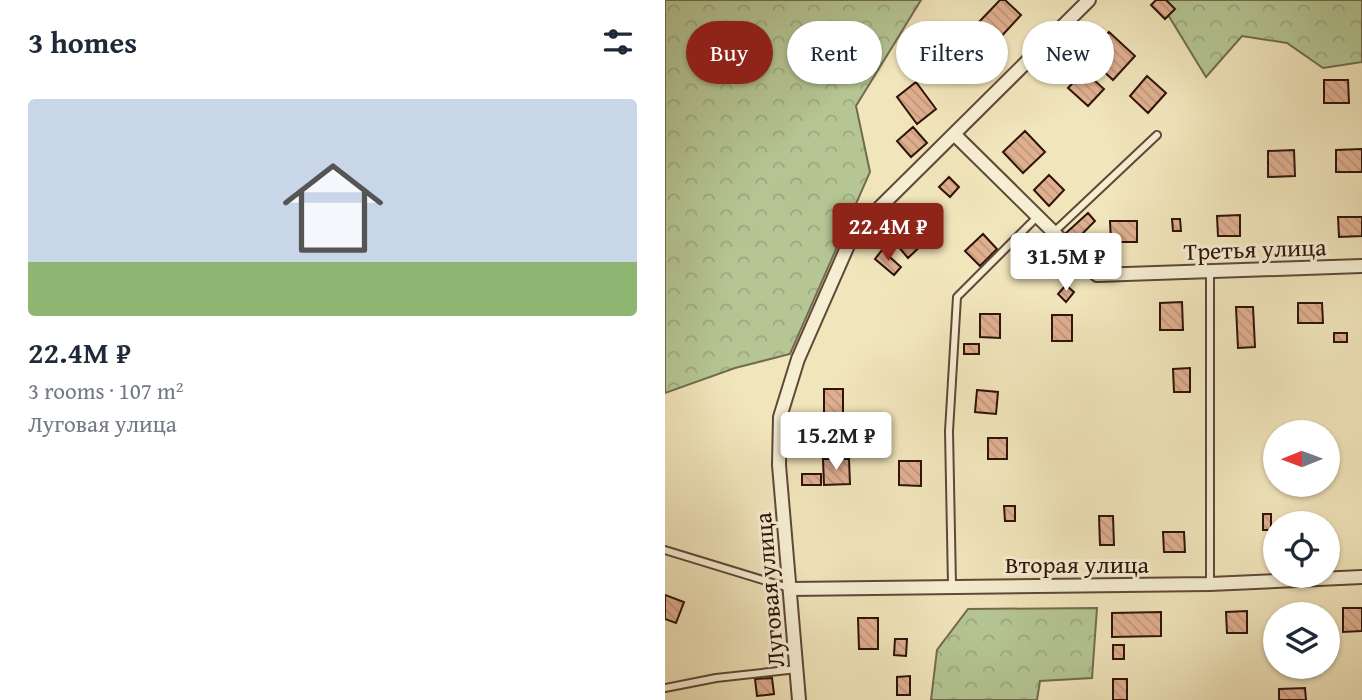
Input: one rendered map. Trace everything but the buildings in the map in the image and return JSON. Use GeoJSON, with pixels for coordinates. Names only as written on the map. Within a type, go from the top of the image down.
{"type":"FeatureCollection","features":[{"type":"Feature","properties":{"kind":"street","name":"Луговая улица"},"geometry":{"type":"LineString","coordinates":[[799,700],[779,465],[780,417],[798,359],[853,234],[1089,0]]}},
{"type":"Feature","properties":{"kind":"street","name":"Третья улица"},"geometry":{"type":"LineString","coordinates":[[954,134],[1097,275],[1362,266]]}},
{"type":"Feature","properties":{"kind":"street","name":"Вторая улица"},"geometry":{"type":"LineString","coordinates":[[791,589],[1210,584],[1362,577]]}},
{"type":"Feature","properties":{"kind":"lane"},"geometry":{"type":"LineString","coordinates":[[1054,232],[1157,135]]}},
{"type":"Feature","properties":{"kind":"lane"},"geometry":{"type":"LineString","coordinates":[[952,585],[949,431],[957,298],[1038,216]]}},
{"type":"Feature","properties":{"kind":"lane"},"geometry":{"type":"LineString","coordinates":[[1210,271],[1210,584]]}},
{"type":"Feature","properties":{"kind":"lane"},"geometry":{"type":"LineString","coordinates":[[665,550],[791,589]]}},
{"type":"Feature","properties":{"kind":"lane"},"geometry":{"type":"LineString","coordinates":[[665,688],[716,678],[797,670]]}},
{"type":"Feature","properties":{"kind":"green space"},"geometry":{"type":"Polygon","coordinates":[[[665,0],[921,0],[908,21],[896,21],[896,41],[882,64],[882,21],[787,21],[787,84],[869,84],[856,106],[870,172],[790,354],[735,368],[665,393],[665,0]]]}},
{"type":"Feature","properties":{"kind":"green space"},"geometry":{"type":"Polygon","coordinates":[[[1159,0],[1362,0],[1362,62],[1323,68],[1287,43],[1242,36],[1206,77],[1159,0]]]}},
{"type":"Feature","properties":{"kind":"green space"},"geometry":{"type":"Polygon","coordinates":[[[1097,608],[1092,678],[1040,681],[1037,700],[931,700],[937,650],[968,609],[1097,608]]]}}]}
